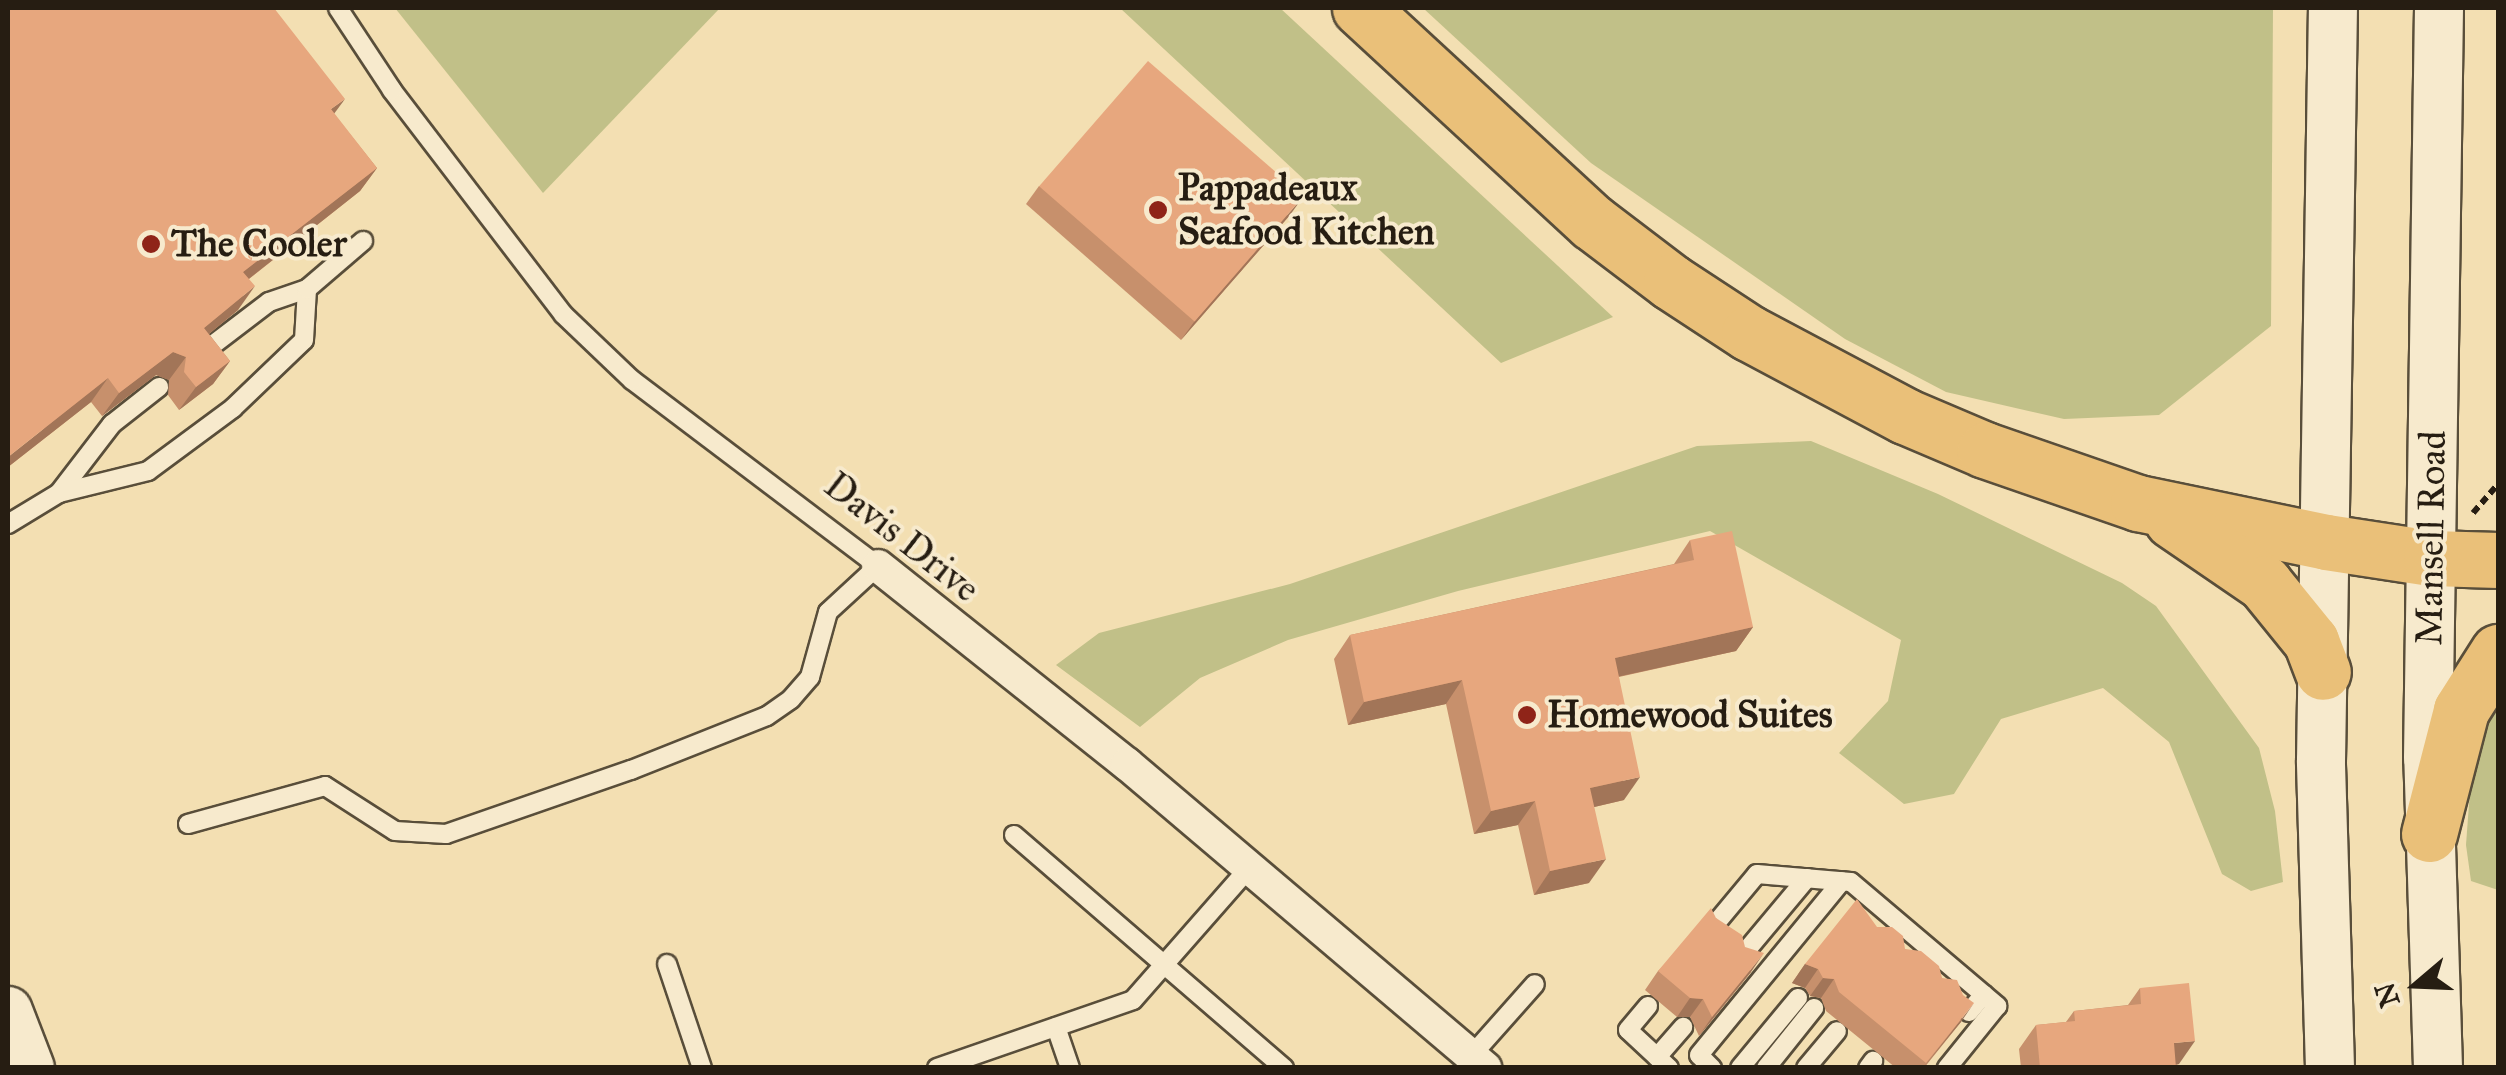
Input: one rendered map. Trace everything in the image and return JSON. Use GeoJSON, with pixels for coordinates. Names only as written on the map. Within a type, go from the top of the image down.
{"type":"FeatureCollection","features":[{"type":"Feature","properties":{"kind":"highway"},"geometry":{"type":"LineString","coordinates":[[1360,8],[1592,222],[1749,333],[1906,416],[1985,450],[2138,504],[2326,542],[2431,558],[2484,539]]}},
{"type":"Feature","properties":{"kind":"highway"},"geometry":{"type":"LineString","coordinates":[[2138,504],[2214,545],[2264,582],[2311,641],[2323,672]]}},
{"type":"Feature","properties":{"kind":"highway"},"geometry":{"type":"LineString","coordinates":[[2429,834],[2461,710],[2498,652]]}},
{"type":"Feature","properties":{"kind":"main road"},"geometry":{"type":"LineString","coordinates":[[2330,1068],[2322,899],[2333,8]]}},
{"type":"Feature","properties":{"kind":"main road","name":"Mansell Road"},"geometry":{"type":"LineString","coordinates":[[2438,1068],[2429,834],[2439,8]]}},
{"type":"Feature","properties":{"kind":"main road"},"geometry":{"type":"LineString","coordinates":[[8,1011],[30,1068]]}},
{"type":"Feature","properties":{"kind":"street","name":"Davis Drive"},"geometry":{"type":"LineString","coordinates":[[878,566],[1126,764],[1478,1062]]}},
{"type":"Feature","properties":{"kind":"lane","name":"Davis Drive"},"geometry":{"type":"LineString","coordinates":[[338,8],[392,90],[563,314],[632,380],[878,566]]}},
{"type":"Feature","properties":{"kind":"lane"},"geometry":{"type":"LineString","coordinates":[[206,350],[269,302],[307,289],[363,241]]}},
{"type":"Feature","properties":{"kind":"lane"},"geometry":{"type":"LineString","coordinates":[[8,524],[59,493],[148,470],[232,408],[304,340],[307,289]]}},
{"type":"Feature","properties":{"kind":"lane"},"geometry":{"type":"LineString","coordinates":[[59,493],[112,424],[159,388]]}},
{"type":"Feature","properties":{"kind":"lane"},"geometry":{"type":"LineString","coordinates":[[188,824],[325,786],[394,831],[446,834],[631,770],[767,716],[791,700],[810,677],[828,612],[878,566]]}},
{"type":"Feature","properties":{"kind":"lane"},"geometry":{"type":"LineString","coordinates":[[1014,835],[1284,1068]]}},
{"type":"Feature","properties":{"kind":"lane"},"geometry":{"type":"LineString","coordinates":[[937,1068],[1134,1000],[1248,868]]}},
{"type":"Feature","properties":{"kind":"lane"},"geometry":{"type":"LineString","coordinates":[[1712,928],[1758,874],[1851,882],[1882,915],[1918,939],[1997,1006],[1947,1068]]}},
{"type":"Feature","properties":{"kind":"lane"},"geometry":{"type":"LineString","coordinates":[[1741,957],[1807,878]]}},
{"type":"Feature","properties":{"kind":"lane"},"geometry":{"type":"LineString","coordinates":[[1706,1062],[1842,882]]}},
{"type":"Feature","properties":{"kind":"lane"},"geometry":{"type":"LineString","coordinates":[[1859,922],[1882,915]]}},
{"type":"Feature","properties":{"kind":"lane"},"geometry":{"type":"LineString","coordinates":[[1901,959],[1918,939]]}},
{"type":"Feature","properties":{"kind":"lane"},"geometry":{"type":"LineString","coordinates":[[667,964],[702,1068]]}},
{"type":"Feature","properties":{"kind":"lane"},"geometry":{"type":"LineString","coordinates":[[1938,988],[1955,970]]}},
{"type":"Feature","properties":{"kind":"lane"},"geometry":{"type":"LineString","coordinates":[[1478,1062],[1535,984]]}},
{"type":"Feature","properties":{"kind":"lane"},"geometry":{"type":"LineString","coordinates":[[1963,1008],[1978,990]]}},
{"type":"Feature","properties":{"kind":"lane"},"geometry":{"type":"LineString","coordinates":[[1740,1067],[1806,1003],[1766,1068]]}},
{"type":"Feature","properties":{"kind":"lane"},"geometry":{"type":"LineString","coordinates":[[1648,1006],[1628,1030],[1663,1062],[1683,1027]]}},
{"type":"Feature","properties":{"kind":"lane"},"geometry":{"type":"LineString","coordinates":[[1056,1027],[1070,1068]]}},
{"type":"Feature","properties":{"kind":"lane"},"geometry":{"type":"LineString","coordinates":[[1806,1068],[1837,1031]]}},
{"type":"Feature","properties":{"kind":"path"},"geometry":{"type":"LineString","coordinates":[[2484,539],[2498,484]]}},
{"type":"Feature","properties":{"kind":"shaded area"},"geometry":{"type":"Polygon","coordinates":[[[395,8],[720,8],[543,193],[395,8]]]}},
{"type":"Feature","properties":{"kind":"shaded area"},"geometry":{"type":"Polygon","coordinates":[[[1120,8],[1280,8],[1613,317],[1501,363],[1120,8]]]}},
{"type":"Feature","properties":{"kind":"shaded area"},"geometry":{"type":"Polygon","coordinates":[[[1423,8],[2273,8],[2271,326],[2159,415],[2064,419],[1946,392],[1845,339],[1591,163],[1423,8]]]}},
{"type":"Feature","properties":{"kind":"shaded area"},"geometry":{"type":"Polygon","coordinates":[[[1811,441],[1938,494],[2122,583],[2156,606],[2259,748],[2275,811],[2283,882],[2251,891],[2222,874],[2169,742],[2103,688],[2001,719],[1954,794],[1904,804],[1839,753],[1888,701],[1901,640],[1710,531],[1458,591],[1288,640],[1200,678],[1140,727],[1056,665],[1099,633],[1290,584],[1697,446],[1811,441]]]}},
{"type":"Feature","properties":{"kind":"shaded area"},"geometry":{"type":"Polygon","coordinates":[[[2498,705],[2498,890],[2471,881],[2466,845],[2474,737],[2498,705]]]}},
{"type":"Feature","properties":{"kind":"building","name":"The Cooler"},"geometry":{"type":"Polygon","coordinates":[[[8,8],[274,8],[345,99],[331,109],[377,168],[243,272],[255,286],[204,328],[230,361],[196,387],[184,372],[186,357],[173,352],[119,393],[108,378],[8,457],[8,8]]]}},
{"type":"Feature","properties":{"kind":"building","name":"Pappadeaux Seafood Kitchen"},"geometry":{"type":"Polygon","coordinates":[[[1148,61],[1303,196],[1195,321],[1039,186],[1148,61]]]}},
{"type":"Feature","properties":{"kind":"building","name":"Homewood Suites"},"geometry":{"type":"Polygon","coordinates":[[[1732,531],[1753,627],[1615,658],[1640,777],[1590,788],[1606,859],[1550,871],[1535,801],[1491,811],[1462,680],[1364,702],[1350,635],[1694,560],[1690,540],[1732,531]]]}},
{"type":"Feature","properties":{"kind":"building"},"geometry":{"type":"Polygon","coordinates":[[[1857,899],[1877,927],[1892,927],[1903,936],[1905,949],[1921,951],[1939,966],[1942,978],[1957,980],[1963,995],[1974,1003],[1926,1063],[1839,992],[1834,979],[1823,978],[1818,969],[1805,964],[1857,899]]]}},
{"type":"Feature","properties":{"kind":"building"},"geometry":{"type":"Polygon","coordinates":[[[1711,908],[1716,918],[1742,935],[1745,947],[1764,953],[1712,1017],[1703,999],[1690,998],[1658,971],[1711,908]]]}},
{"type":"Feature","properties":{"kind":"building"},"geometry":{"type":"Polygon","coordinates":[[[2189,983],[2195,1041],[2174,1043],[2176,1068],[2040,1068],[2036,1025],[2075,1021],[2074,1011],[2141,1004],[2140,988],[2189,983]]]}},
{"type":"Feature","properties":{"kind":"place","name":"Pappadeaux Seafood Kitchen"},"geometry":{"type":"Point","coordinates":[1158,210]}},
{"type":"Feature","properties":{"kind":"place","name":"The Cooler"},"geometry":{"type":"Point","coordinates":[151,244]}},
{"type":"Feature","properties":{"kind":"place","name":"Homewood Suites"},"geometry":{"type":"Point","coordinates":[1527,715]}}]}
